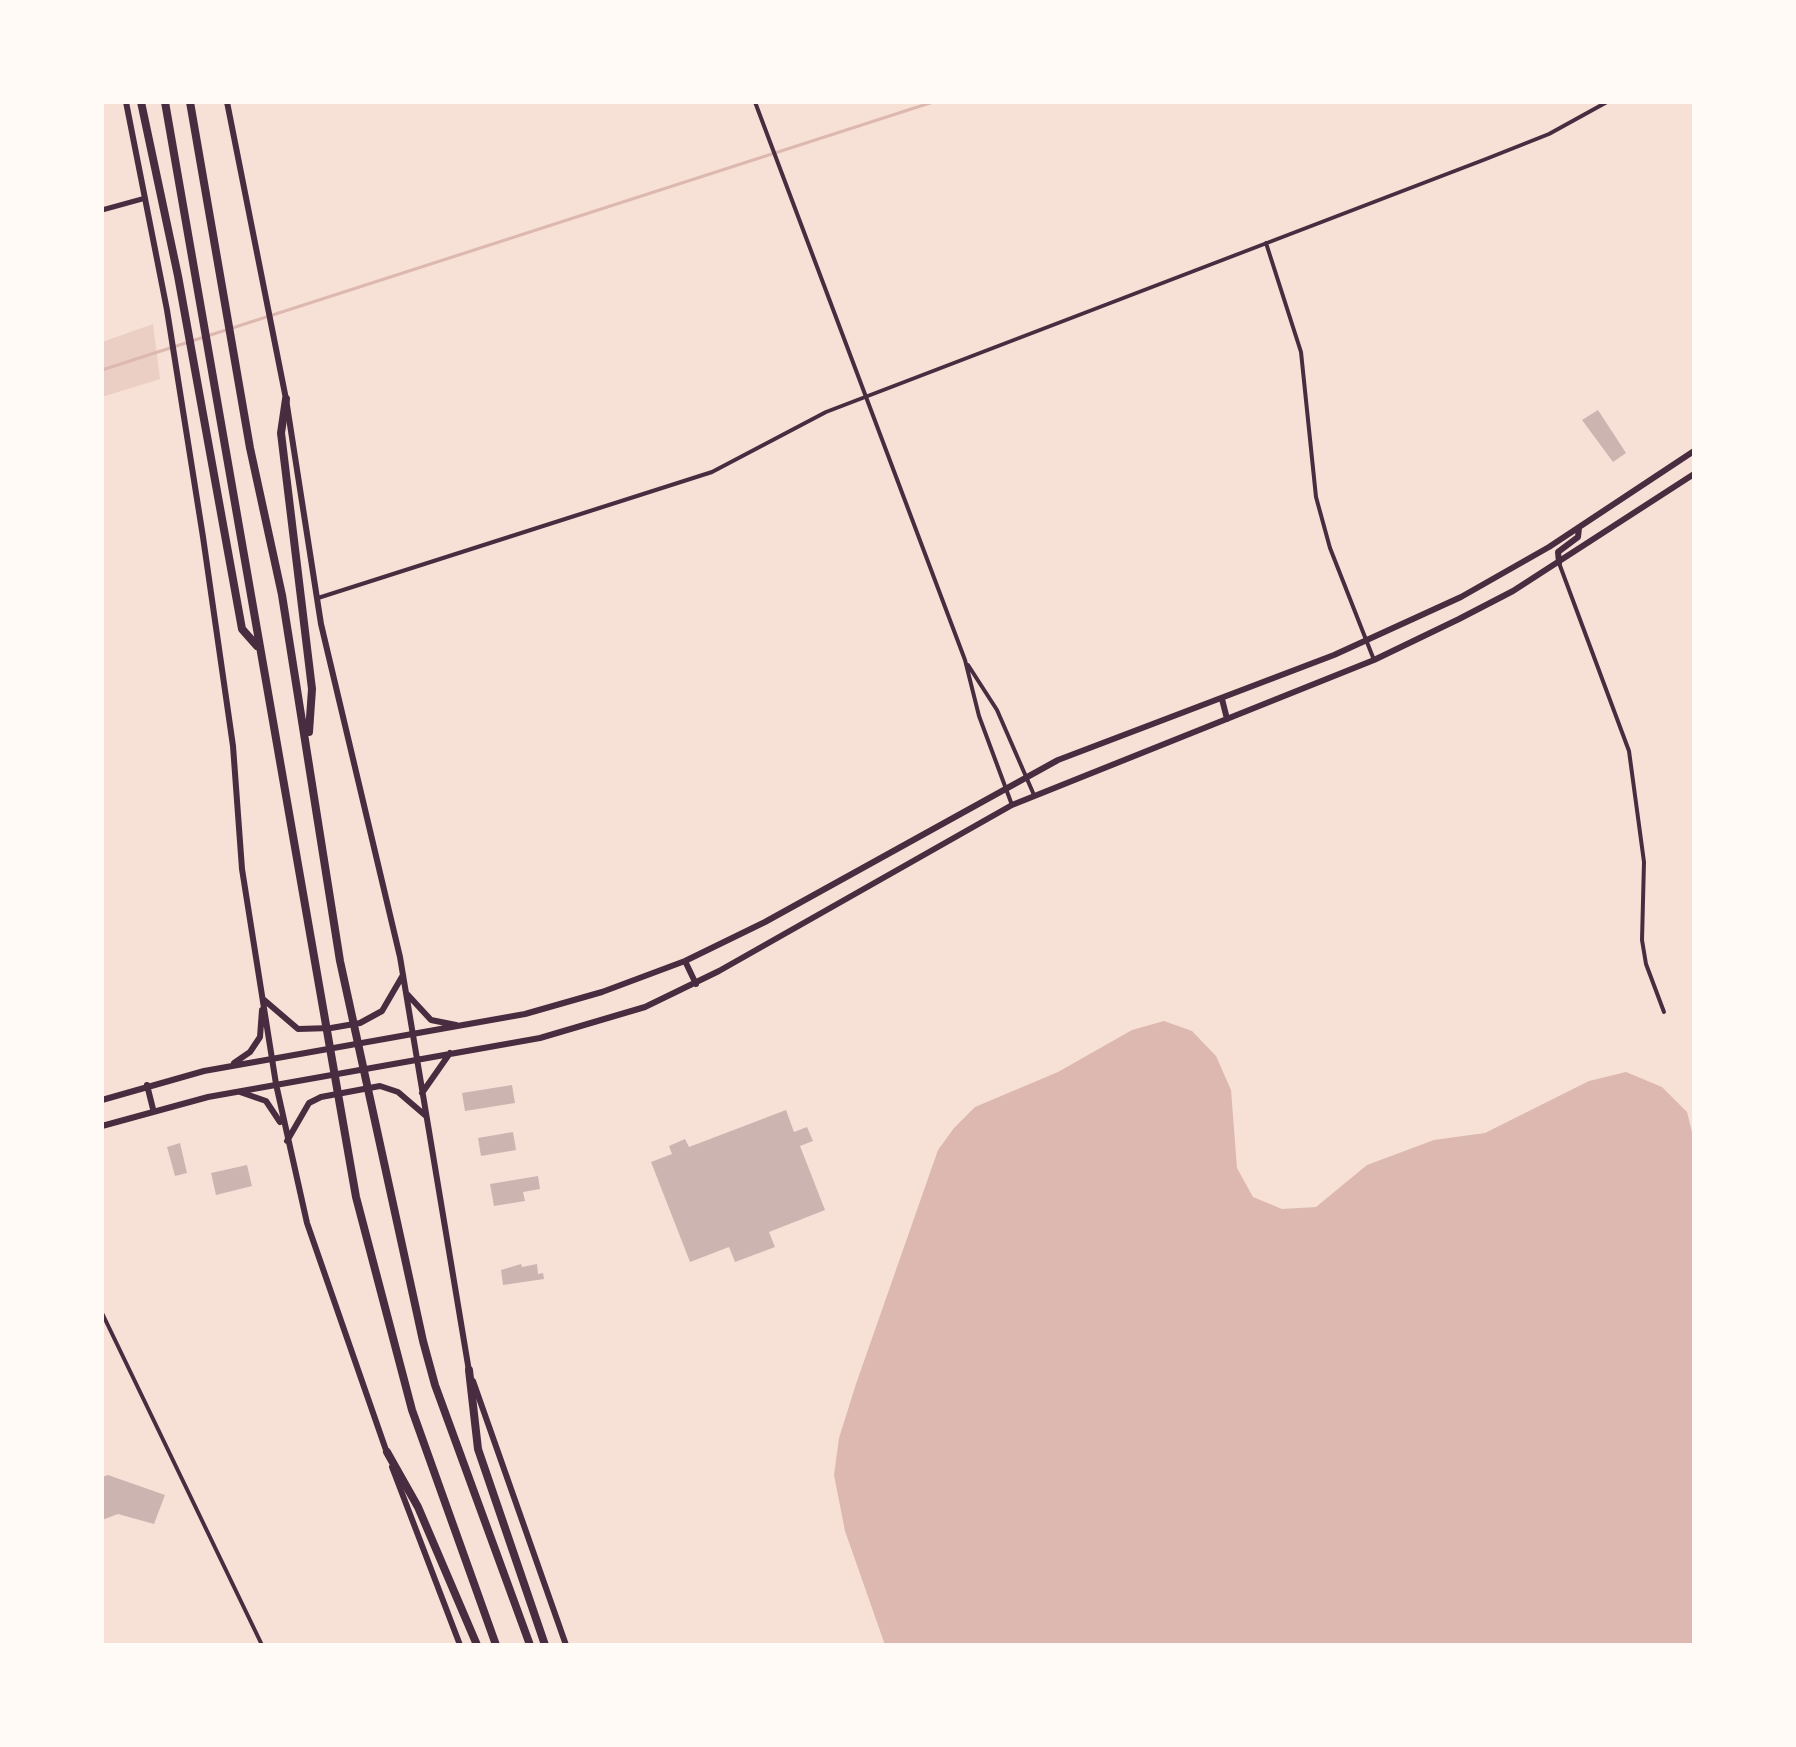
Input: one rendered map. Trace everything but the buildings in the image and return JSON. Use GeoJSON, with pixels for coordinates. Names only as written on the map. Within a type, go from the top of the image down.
{"type":"FeatureCollection","features":[{"type":"Feature","properties":{"kind":"highway"},"geometry":{"type":"LineString","coordinates":[[141,102],[184,311],[242,629],[259,648]]}},
{"type":"Feature","properties":{"kind":"highway"},"geometry":{"type":"LineString","coordinates":[[165,102],[340,1115],[367,1247],[402,1378],[496,1645]]}},
{"type":"Feature","properties":{"kind":"highway"},"geometry":{"type":"LineString","coordinates":[[190,102],[308,745],[340,961],[381,1151],[435,1385],[530,1645]]}},
{"type":"Feature","properties":{"kind":"highway"},"geometry":{"type":"LineString","coordinates":[[286,399],[281,433],[312,689],[308,745]]}},
{"type":"Feature","properties":{"kind":"highway"},"geometry":{"type":"LineString","coordinates":[[469,1370],[478,1449],[545,1645]]}},
{"type":"Feature","properties":{"kind":"highway"},"geometry":{"type":"LineString","coordinates":[[387,1452],[418,1507],[477,1645]]}},
{"type":"Feature","properties":{"kind":"main road"},"geometry":{"type":"LineString","coordinates":[[126,102],[178,384],[224,682],[242,869],[285,1132],[307,1223],[333,1305],[460,1645]]}},
{"type":"Feature","properties":{"kind":"main road"},"geometry":{"type":"LineString","coordinates":[[227,102],[286,399],[316,599],[403,975],[469,1370],[566,1645]]}},
{"type":"Feature","properties":{"kind":"main road"},"geometry":{"type":"LineString","coordinates":[[102,1100],[147,1085],[227,1066],[464,1025],[569,1003],[685,961],[826,889],[1026,775],[1367,641],[1461,597],[1579,528],[1694,451]]}},
{"type":"Feature","properties":{"kind":"main road"},"geometry":{"type":"LineString","coordinates":[[102,1126],[153,1109],[237,1091],[589,1026],[696,984],[1012,805],[1374,660],[1473,612],[1559,563],[1694,474]]}},
{"type":"Feature","properties":{"kind":"main road"},"geometry":{"type":"LineString","coordinates":[[1637,488],[1648,504]]}},
{"type":"Feature","properties":{"kind":"main road"},"geometry":{"type":"LineString","coordinates":[[1559,563],[1558,552],[1578,537],[1579,528]]}},
{"type":"Feature","properties":{"kind":"main road"},"geometry":{"type":"LineString","coordinates":[[1222,699],[1227,719]]}},
{"type":"Feature","properties":{"kind":"main road"},"geometry":{"type":"LineString","coordinates":[[826,889],[837,904]]}},
{"type":"Feature","properties":{"kind":"main road"},"geometry":{"type":"LineString","coordinates":[[685,961],[696,984]]}},
{"type":"Feature","properties":{"kind":"main road"},"geometry":{"type":"LineString","coordinates":[[263,999],[298,1029],[331,1028],[360,1023],[382,1011],[403,975]]}},
{"type":"Feature","properties":{"kind":"main road"},"geometry":{"type":"LineString","coordinates":[[405,992],[431,1020],[464,1025]]}},
{"type":"Feature","properties":{"kind":"main road"},"geometry":{"type":"LineString","coordinates":[[227,1066],[250,1052],[260,1037],[263,999]]}},
{"type":"Feature","properties":{"kind":"main road"},"geometry":{"type":"LineString","coordinates":[[422,1093],[450,1053]]}},
{"type":"Feature","properties":{"kind":"main road"},"geometry":{"type":"LineString","coordinates":[[147,1085],[153,1109]]}},
{"type":"Feature","properties":{"kind":"main road"},"geometry":{"type":"LineString","coordinates":[[287,1141],[309,1103],[336,1094],[380,1086],[398,1092],[426,1116]]}},
{"type":"Feature","properties":{"kind":"main road"},"geometry":{"type":"LineString","coordinates":[[237,1091],[266,1101],[285,1132]]}},
{"type":"Feature","properties":{"kind":"street"},"geometry":{"type":"LineString","coordinates":[[755,102],[965,660],[979,716],[1012,805]]}},
{"type":"Feature","properties":{"kind":"street"},"geometry":{"type":"LineString","coordinates":[[316,599],[712,472],[826,412],[866,395],[1549,134],[1607,102]]}},
{"type":"Feature","properties":{"kind":"street"},"geometry":{"type":"LineString","coordinates":[[102,210],[142,199]]}},
{"type":"Feature","properties":{"kind":"street"},"geometry":{"type":"LineString","coordinates":[[1266,243],[1301,352],[1316,497],[1330,548],[1374,660]]}},
{"type":"Feature","properties":{"kind":"street"},"geometry":{"type":"LineString","coordinates":[[1559,563],[1629,751],[1644,862],[1642,940],[1646,964],[1664,1012]]}},
{"type":"Feature","properties":{"kind":"street"},"geometry":{"type":"LineString","coordinates":[[965,660],[997,710],[1034,795]]}},
{"type":"Feature","properties":{"kind":"street"},"geometry":{"type":"LineString","coordinates":[[102,1313],[262,1645]]}},
{"type":"Feature","properties":{"kind":"shaded area"},"geometry":{"type":"Polygon","coordinates":[[[153,324],[160,379],[102,397],[102,342],[153,324]]]}},
{"type":"Feature","properties":{"kind":"shaded area"},"geometry":{"type":"Polygon","coordinates":[[[1164,1021],[1192,1031],[1216,1056],[1231,1090],[1237,1168],[1253,1197],[1282,1209],[1316,1207],[1367,1165],[1434,1140],[1485,1133],[1589,1081],[1626,1072],[1662,1087],[1687,1112],[1694,1140],[1694,1645],[885,1645],[845,1531],[834,1475],[839,1438],[856,1384],[938,1150],[975,1107],[1058,1072],[1132,1030],[1164,1021]]]}},
{"type":"Feature","properties":{"kind":"waterway"},"geometry":{"type":"LineString","coordinates":[[102,370],[933,102]]}}]}
